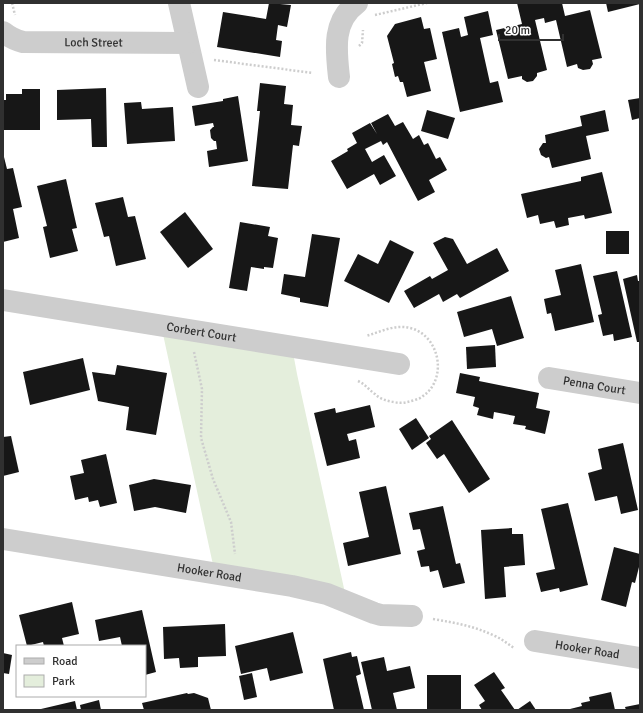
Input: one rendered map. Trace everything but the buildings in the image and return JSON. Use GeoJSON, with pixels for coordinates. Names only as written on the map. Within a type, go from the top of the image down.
{"type":"FeatureCollection","features":[{"type":"Feature","properties":{"kind":"street"},"geometry":{"type":"LineString","coordinates":[[179,3],[198,87]]}},
{"type":"Feature","properties":{"kind":"street"},"geometry":{"type":"LineString","coordinates":[[339,77],[336,49],[339,30],[349,11],[365,10]]}},
{"type":"Feature","properties":{"kind":"street","name":"Loch Street"},"geometry":{"type":"LineString","coordinates":[[3,32],[9,37],[23,42],[187,43]]}},
{"type":"Feature","properties":{"kind":"street","name":"Corbert Court"},"geometry":{"type":"LineString","coordinates":[[3,300],[399,364]]}},
{"type":"Feature","properties":{"kind":"street","name":"Penna Court"},"geometry":{"type":"LineString","coordinates":[[549,378],[640,393]]}},
{"type":"Feature","properties":{"kind":"street","name":"Hooker Road"},"geometry":{"type":"LineString","coordinates":[[3,539],[292,586],[327,594],[381,615],[412,616]]}},
{"type":"Feature","properties":{"kind":"street","name":"Hooker Road"},"geometry":{"type":"LineString","coordinates":[[535,640],[640,658]]}},
{"type":"Feature","properties":{"kind":"path"},"geometry":{"type":"LineString","coordinates":[[365,10],[427,3]]}},
{"type":"Feature","properties":{"kind":"path"},"geometry":{"type":"LineString","coordinates":[[354,50],[364,38],[364,27]]}},
{"type":"Feature","properties":{"kind":"path"},"geometry":{"type":"LineString","coordinates":[[211,60],[313,73]]}},
{"type":"Feature","properties":{"kind":"path"},"geometry":{"type":"LineString","coordinates":[[194,352],[202,389],[201,438],[213,479],[230,522],[235,557]]}},
{"type":"Feature","properties":{"kind":"green space"},"geometry":{"type":"Polygon","coordinates":[[[161,325],[292,347],[347,602],[215,574],[161,325]]]}}]}
